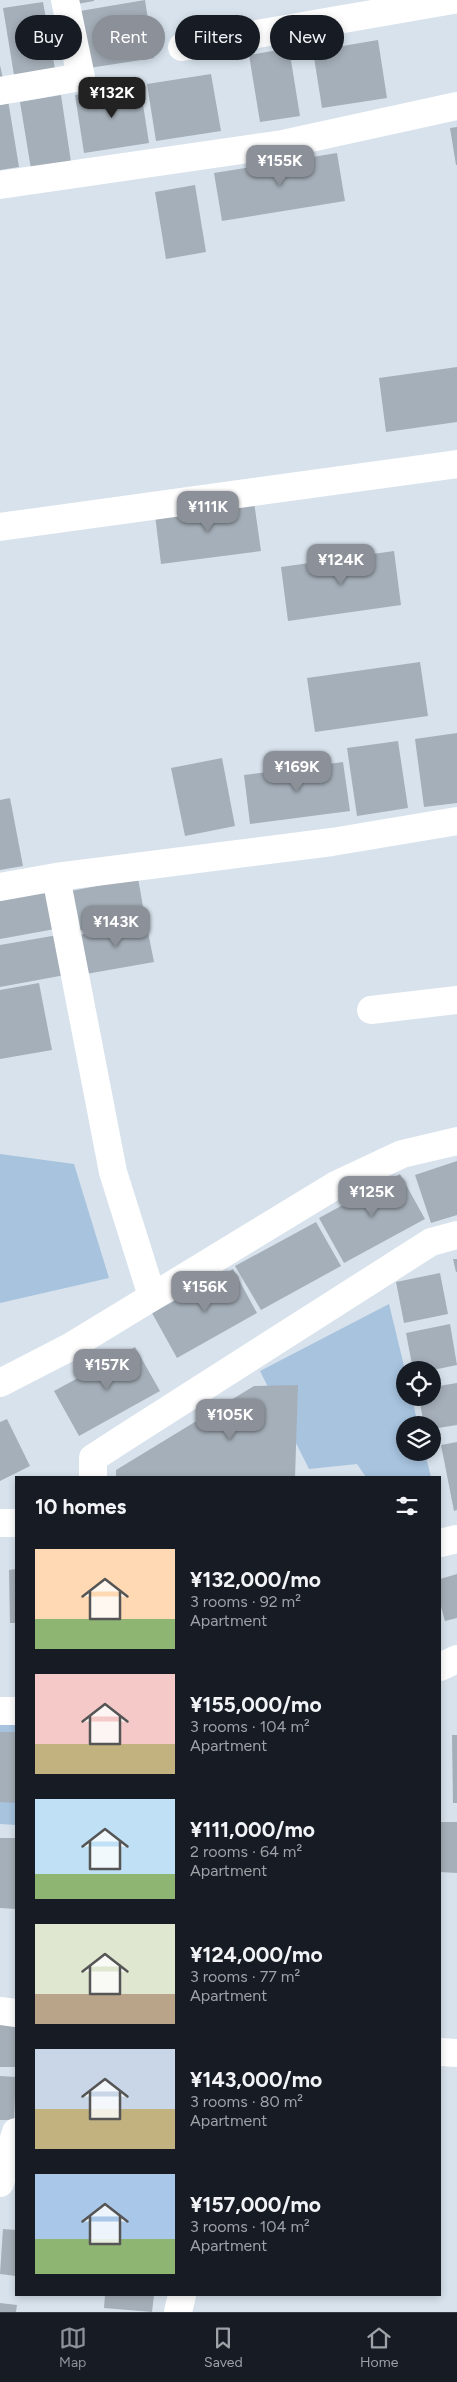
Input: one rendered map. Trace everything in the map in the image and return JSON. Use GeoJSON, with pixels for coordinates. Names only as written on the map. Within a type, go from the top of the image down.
{"type":"FeatureCollection","features":[{"type":"Feature","properties":{"kind":"street"},"geometry":{"type":"LineString","coordinates":[[0,91],[80,77],[66,0]]}},
{"type":"Feature","properties":{"kind":"street"},"geometry":{"type":"LineString","coordinates":[[260,33],[453,0]]}},
{"type":"Feature","properties":{"kind":"street"},"geometry":{"type":"LineString","coordinates":[[0,185],[283,144],[457,106]]}},
{"type":"Feature","properties":{"kind":"street"},"geometry":{"type":"LineString","coordinates":[[0,527],[457,464]]}},
{"type":"Feature","properties":{"kind":"street"},"geometry":{"type":"LineString","coordinates":[[0,887],[56,877],[332,842],[457,821]]}},
{"type":"Feature","properties":{"kind":"street"},"geometry":{"type":"LineString","coordinates":[[56,877],[113,1172],[152,1296]]}},
{"type":"Feature","properties":{"kind":"street"},"geometry":{"type":"LineString","coordinates":[[371,1010],[457,1000]]}},
{"type":"Feature","properties":{"kind":"street"},"geometry":{"type":"LineString","coordinates":[[0,1383],[70,1348],[336,1185],[402,1154],[457,1141]]}},
{"type":"Feature","properties":{"kind":"street"},"geometry":{"type":"LineString","coordinates":[[94,1476],[94,1458],[120,1440],[431,1242],[457,1236]]}},
{"type":"Feature","properties":{"kind":"street"},"geometry":{"type":"LineString","coordinates":[[0,1523],[15,1523]]}},
{"type":"Feature","properties":{"kind":"street"},"geometry":{"type":"LineString","coordinates":[[441,1544],[457,1540]]}},
{"type":"Feature","properties":{"kind":"street"},"geometry":{"type":"LineString","coordinates":[[441,1667],[457,1659]]}},
{"type":"Feature","properties":{"kind":"street"},"geometry":{"type":"LineString","coordinates":[[0,1711],[15,1711]]}},
{"type":"Feature","properties":{"kind":"street"},"geometry":{"type":"LineString","coordinates":[[0,2011],[15,2012]]}},
{"type":"Feature","properties":{"kind":"street"},"geometry":{"type":"LineString","coordinates":[[441,2052],[457,2053]]}},
{"type":"Feature","properties":{"kind":"street"},"geometry":{"type":"LineString","coordinates":[[0,2183],[15,2135]]}},
{"type":"Feature","properties":{"kind":"street"},"geometry":{"type":"LineString","coordinates":[[178,2312],[182,2296]]}},
{"type":"Feature","properties":{"kind":"shaded area"},"geometry":{"type":"Polygon","coordinates":[[[0,1154],[74,1164],[109,1278],[0,1303],[0,1154]]]}},
{"type":"Feature","properties":{"kind":"shaded area"},"geometry":{"type":"Polygon","coordinates":[[[389,1304],[403,1361],[396,1361],[396,1406],[414,1406],[416,1416],[396,1416],[396,1461],[427,1461],[431,1476],[365,1476],[357,1464],[309,1469],[260,1371],[389,1304]]]}},
{"type":"Feature","properties":{"kind":"shaded area"},"geometry":{"type":"Polygon","coordinates":[[[0,1722],[15,1722],[15,1825],[0,1824],[0,1722]]]}},
{"type":"Feature","properties":{"kind":"building"},"geometry":{"type":"Polygon","coordinates":[[[77,0],[94,0],[94,1],[77,4],[77,0]]]}},
{"type":"Feature","properties":{"kind":"building"},"geometry":{"type":"Polygon","coordinates":[[[145,0],[147,15],[92,15],[92,60],[141,60],[89,68],[80,11],[145,0]]]}},
{"type":"Feature","properties":{"kind":"building"},"geometry":{"type":"Polygon","coordinates":[[[43,2],[45,15],[15,15],[15,60],[53,60],[55,69],[14,75],[3,8],[43,2]]]}},
{"type":"Feature","properties":{"kind":"building"},"geometry":{"type":"Polygon","coordinates":[[[378,40],[387,98],[322,108],[314,60],[344,60],[344,46],[378,40]]]}},
{"type":"Feature","properties":{"kind":"building"},"geometry":{"type":"Polygon","coordinates":[[[270,51],[270,60],[291,60],[300,116],[260,122],[250,60],[260,60],[260,53],[270,51]]]}},
{"type":"Feature","properties":{"kind":"building"},"geometry":{"type":"Polygon","coordinates":[[[0,65],[3,79],[0,80],[0,65]]]}},
{"type":"Feature","properties":{"kind":"building"},"geometry":{"type":"Polygon","coordinates":[[[211,74],[221,131],[156,141],[147,84],[211,74]]]}},
{"type":"Feature","properties":{"kind":"building"},"geometry":{"type":"Polygon","coordinates":[[[140,85],[149,143],[84,153],[75,95],[140,85]]]}},
{"type":"Feature","properties":{"kind":"building"},"geometry":{"type":"Polygon","coordinates":[[[61,95],[71,162],[31,169],[20,102],[61,95]]]}},
{"type":"Feature","properties":{"kind":"building"},"geometry":{"type":"Polygon","coordinates":[[[8,100],[19,167],[0,170],[0,101],[8,100]]]}},
{"type":"Feature","properties":{"kind":"building"},"geometry":{"type":"Polygon","coordinates":[[[457,127],[457,165],[456,165],[450,128],[457,127]]]}},
{"type":"Feature","properties":{"kind":"building"},"geometry":{"type":"Polygon","coordinates":[[[337,153],[345,201],[222,221],[214,173],[337,153]]]}},
{"type":"Feature","properties":{"kind":"building"},"geometry":{"type":"Polygon","coordinates":[[[195,185],[206,252],[166,259],[155,192],[195,185]]]}},
{"type":"Feature","properties":{"kind":"building"},"geometry":{"type":"Polygon","coordinates":[[[457,367],[457,422],[386,432],[379,378],[457,367]]]}},
{"type":"Feature","properties":{"kind":"building"},"geometry":{"type":"Polygon","coordinates":[[[254,502],[261,551],[161,564],[155,515],[254,502]]]}},
{"type":"Feature","properties":{"kind":"building"},"geometry":{"type":"Polygon","coordinates":[[[394,551],[401,605],[288,621],[281,567],[394,551]]]}},
{"type":"Feature","properties":{"kind":"building"},"geometry":{"type":"Polygon","coordinates":[[[420,662],[428,716],[315,732],[307,678],[420,662]]]}},
{"type":"Feature","properties":{"kind":"building"},"geometry":{"type":"Polygon","coordinates":[[[457,733],[457,803],[424,807],[415,739],[457,733]]]}},
{"type":"Feature","properties":{"kind":"building"},"geometry":{"type":"Polygon","coordinates":[[[398,741],[408,808],[357,816],[347,748],[398,741]]]}},
{"type":"Feature","properties":{"kind":"building"},"geometry":{"type":"Polygon","coordinates":[[[222,758],[235,826],[185,836],[171,768],[222,758]]]}},
{"type":"Feature","properties":{"kind":"building"},"geometry":{"type":"Polygon","coordinates":[[[343,762],[350,811],[250,824],[244,775],[343,762]]]}},
{"type":"Feature","properties":{"kind":"building"},"geometry":{"type":"Polygon","coordinates":[[[10,798],[23,866],[0,870],[0,800],[10,798]]]}},
{"type":"Feature","properties":{"kind":"building"},"geometry":{"type":"Polygon","coordinates":[[[138,878],[145,918],[78,931],[71,891],[138,878]]]}},
{"type":"Feature","properties":{"kind":"building"},"geometry":{"type":"Polygon","coordinates":[[[48,889],[55,929],[0,939],[0,898],[48,889]]]}},
{"type":"Feature","properties":{"kind":"building"},"geometry":{"type":"Polygon","coordinates":[[[146,922],[154,962],[86,974],[79,935],[146,922]]]}},
{"type":"Feature","properties":{"kind":"building"},"geometry":{"type":"Polygon","coordinates":[[[58,935],[65,975],[0,987],[0,945],[58,935]]]}},
{"type":"Feature","properties":{"kind":"building"},"geometry":{"type":"Polygon","coordinates":[[[39,983],[52,1050],[0,1059],[0,990],[39,983]]]}},
{"type":"Feature","properties":{"kind":"building"},"geometry":{"type":"Polygon","coordinates":[[[457,1161],[457,1215],[431,1223],[415,1175],[457,1161]]]}},
{"type":"Feature","properties":{"kind":"building"},"geometry":{"type":"Polygon","coordinates":[[[400,1174],[425,1219],[344,1263],[319,1218],[400,1174]]]}},
{"type":"Feature","properties":{"kind":"building"},"geometry":{"type":"Polygon","coordinates":[[[316,1222],[341,1266],[261,1310],[235,1266],[316,1222]]]}},
{"type":"Feature","properties":{"kind":"building"},"geometry":{"type":"Polygon","coordinates":[[[453,1259],[457,1259],[457,1272],[456,1272],[453,1259]]]}},
{"type":"Feature","properties":{"kind":"building"},"geometry":{"type":"Polygon","coordinates":[[[233,1269],[257,1313],[177,1358],[152,1313],[233,1269]]]}},
{"type":"Feature","properties":{"kind":"building"},"geometry":{"type":"Polygon","coordinates":[[[440,1273],[448,1314],[404,1323],[396,1282],[440,1273]]]}},
{"type":"Feature","properties":{"kind":"building"},"geometry":{"type":"Polygon","coordinates":[[[450,1324],[457,1365],[441,1368],[441,1361],[411,1361],[406,1333],[450,1324]]]}},
{"type":"Feature","properties":{"kind":"building"},"geometry":{"type":"Polygon","coordinates":[[[135,1347],[160,1391],[79,1436],[54,1391],[135,1347]]]}},
{"type":"Feature","properties":{"kind":"building"},"geometry":{"type":"Polygon","coordinates":[[[457,1383],[457,1425],[441,1428],[441,1416],[422,1416],[420,1406],[441,1406],[441,1386],[457,1383]]]}},
{"type":"Feature","properties":{"kind":"building"},"geometry":{"type":"Polygon","coordinates":[[[298,1385],[295,1476],[116,1476],[116,1470],[254,1386],[298,1385]]]}},
{"type":"Feature","properties":{"kind":"building"},"geometry":{"type":"Polygon","coordinates":[[[7,1419],[30,1466],[0,1481],[0,1422],[7,1419]]]}},
{"type":"Feature","properties":{"kind":"building"},"geometry":{"type":"Polygon","coordinates":[[[457,1442],[457,1510],[454,1511],[441,1445],[457,1442]]]}},
{"type":"Feature","properties":{"kind":"building"},"geometry":{"type":"Polygon","coordinates":[[[15,1569],[15,1623],[10,1623],[9,1570],[15,1569]]]}},
{"type":"Feature","properties":{"kind":"building"},"geometry":{"type":"Polygon","coordinates":[[[457,1574],[457,1618],[445,1621],[441,1607],[441,1579],[457,1574]]]}},
{"type":"Feature","properties":{"kind":"building"},"geometry":{"type":"Polygon","coordinates":[[[0,1732],[15,1732],[15,1803],[0,1802],[0,1732]]]}},
{"type":"Feature","properties":{"kind":"building"},"geometry":{"type":"Polygon","coordinates":[[[452,1735],[457,1735],[457,1803],[453,1803],[452,1735]]]}},
{"type":"Feature","properties":{"kind":"building"},"geometry":{"type":"Polygon","coordinates":[[[441,1822],[457,1822],[457,1873],[441,1872],[441,1822]]]}},
{"type":"Feature","properties":{"kind":"building"},"geometry":{"type":"Polygon","coordinates":[[[0,1838],[15,1838],[15,1909],[0,1908],[0,1838]]]}},
{"type":"Feature","properties":{"kind":"building"},"geometry":{"type":"Polygon","coordinates":[[[0,2023],[15,2024],[15,2067],[0,2067],[0,2023]]]}},
{"type":"Feature","properties":{"kind":"building"},"geometry":{"type":"Polygon","coordinates":[[[0,2076],[15,2077],[14,2120],[0,2120],[0,2076]]]}},
{"type":"Feature","properties":{"kind":"building"},"geometry":{"type":"Polygon","coordinates":[[[3,2229],[15,2230],[15,2276],[0,2274],[3,2229]]]}},
{"type":"Feature","properties":{"kind":"building"},"geometry":{"type":"Polygon","coordinates":[[[105,2296],[154,2296],[152,2312],[104,2308],[105,2296]]]}},
{"type":"Feature","properties":{"kind":"building"},"geometry":{"type":"Polygon","coordinates":[[[0,2303],[17,2305],[16,2312],[0,2312],[0,2303]]]}}]}
